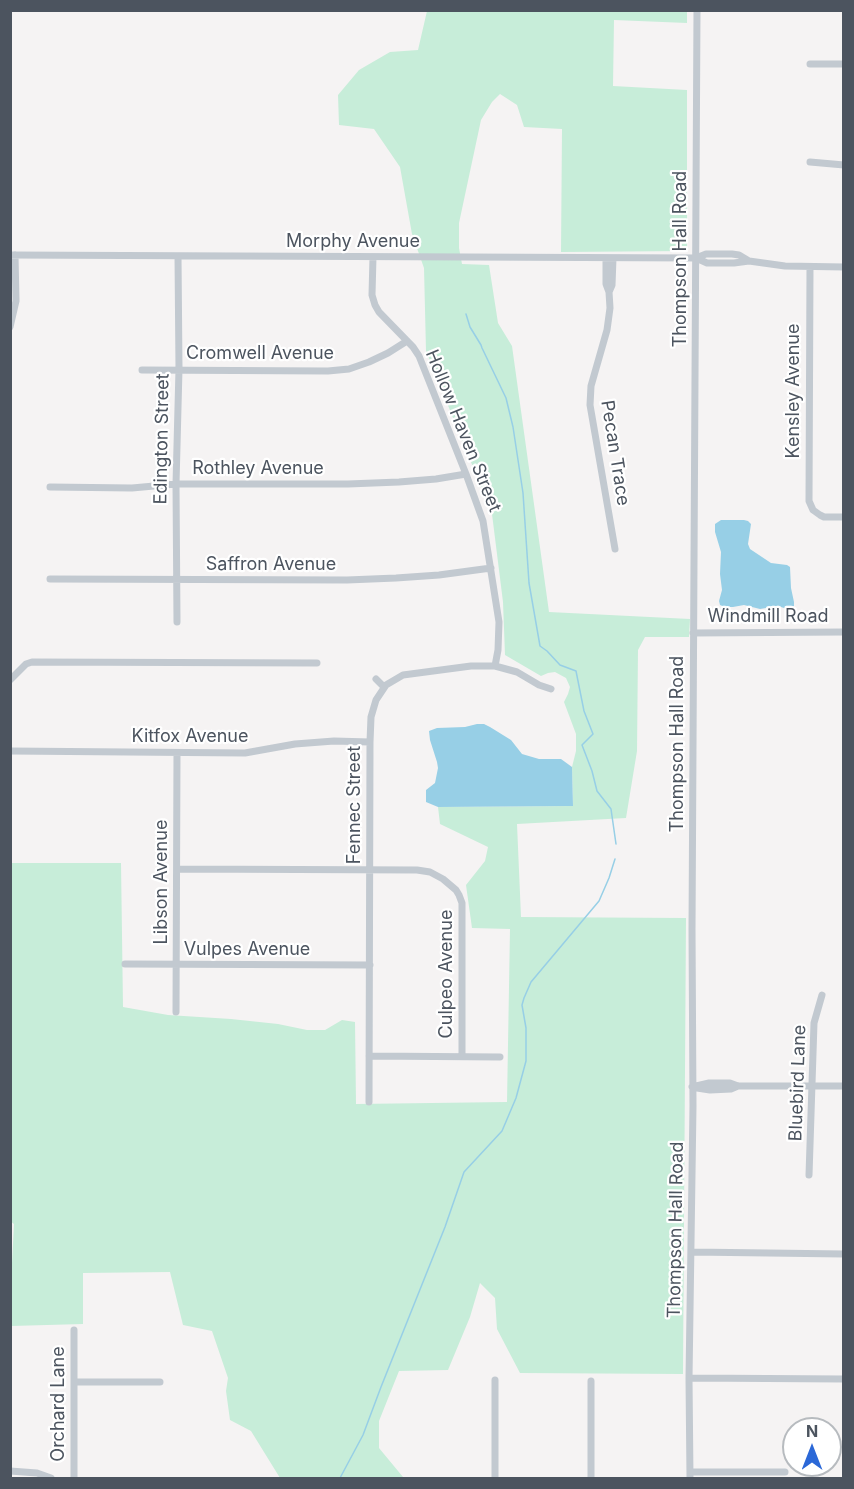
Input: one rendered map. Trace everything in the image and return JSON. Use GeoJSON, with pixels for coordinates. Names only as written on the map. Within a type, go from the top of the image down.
{"type":"FeatureCollection","features":[{"type":"Feature","properties":{"kind":"street","name":"Thompson Hall Road"},"geometry":{"type":"LineString","coordinates":[[690,1475],[698,10]]}},
{"type":"Feature","properties":{"kind":"street"},"geometry":{"type":"LineString","coordinates":[[810,64],[843,64]]}},
{"type":"Feature","properties":{"kind":"street"},"geometry":{"type":"LineString","coordinates":[[810,162],[843,165]]}},
{"type":"Feature","properties":{"kind":"street","name":"Morphy Avenue"},"geometry":{"type":"LineString","coordinates":[[13,255],[696,258],[707,263],[749,261],[785,266],[843,267]]}},
{"type":"Feature","properties":{"kind":"street"},"geometry":{"type":"LineString","coordinates":[[10,327],[16,301],[13,255]]}},
{"type":"Feature","properties":{"kind":"street","name":"Edington Street"},"geometry":{"type":"LineString","coordinates":[[177,622],[178,256]]}},
{"type":"Feature","properties":{"kind":"street","name":"Hollow Haven Street"},"geometry":{"type":"LineString","coordinates":[[373,256],[372,295],[375,305],[419,356],[483,521],[499,622],[495,666]]}},
{"type":"Feature","properties":{"kind":"street","name":"Pecan Trace"},"geometry":{"type":"LineString","coordinates":[[610,258],[606,284],[610,308],[607,330],[591,386],[590,405],[615,549]]}},
{"type":"Feature","properties":{"kind":"street","name":"Kensley Avenue"},"geometry":{"type":"LineString","coordinates":[[810,267],[810,505],[816,513],[824,517],[843,518]]}},
{"type":"Feature","properties":{"kind":"street","name":"Cromwell Avenue"},"geometry":{"type":"LineString","coordinates":[[142,370],[328,371],[349,369],[388,353],[407,341]]}},
{"type":"Feature","properties":{"kind":"street","name":"Rothley Avenue"},"geometry":{"type":"LineString","coordinates":[[50,488],[132,488],[176,484],[408,482],[466,474]]}},
{"type":"Feature","properties":{"kind":"street","name":"Saffron Avenue"},"geometry":{"type":"LineString","coordinates":[[50,579],[396,579],[491,568]]}},
{"type":"Feature","properties":{"kind":"street","name":"Windmill Road"},"geometry":{"type":"LineString","coordinates":[[693,633],[843,632]]}},
{"type":"Feature","properties":{"kind":"street"},"geometry":{"type":"LineString","coordinates":[[10,680],[26,664],[32,662],[317,663]]}},
{"type":"Feature","properties":{"kind":"street"},"geometry":{"type":"LineString","coordinates":[[376,679],[384,687],[403,675],[418,672],[471,666],[495,666],[517,672],[551,689]]}},
{"type":"Feature","properties":{"kind":"street","name":"Fennec Street"},"geometry":{"type":"LineString","coordinates":[[369,1102],[370,742],[373,708],[384,687]]}},
{"type":"Feature","properties":{"kind":"street","name":"Kitfox Avenue"},"geometry":{"type":"LineString","coordinates":[[10,751],[245,753],[296,744],[334,741],[370,742]]}},
{"type":"Feature","properties":{"kind":"street","name":"Libson Avenue"},"geometry":{"type":"LineString","coordinates":[[176,1012],[177,753]]}},
{"type":"Feature","properties":{"kind":"street","name":"Culpeo Avenue"},"geometry":{"type":"LineString","coordinates":[[177,869],[417,870],[430,872],[448,882],[459,895],[462,903],[462,1056]]}},
{"type":"Feature","properties":{"kind":"street","name":"Vulpes Avenue"},"geometry":{"type":"LineString","coordinates":[[125,964],[370,966]]}},
{"type":"Feature","properties":{"kind":"street","name":"Bluebird Lane"},"geometry":{"type":"LineString","coordinates":[[809,1174],[814,1023],[822,995]]}},
{"type":"Feature","properties":{"kind":"street"},"geometry":{"type":"LineString","coordinates":[[369,1056],[500,1057]]}},
{"type":"Feature","properties":{"kind":"street"},"geometry":{"type":"LineString","coordinates":[[692,1087],[710,1090],[731,1089],[738,1086],[843,1086]]}},
{"type":"Feature","properties":{"kind":"street"},"geometry":{"type":"LineString","coordinates":[[692,1252],[843,1254]]}},
{"type":"Feature","properties":{"kind":"street","name":"Orchard Lane"},"geometry":{"type":"LineString","coordinates":[[74,1330],[74,1479]]}},
{"type":"Feature","properties":{"kind":"street"},"geometry":{"type":"LineString","coordinates":[[689,1378],[843,1379]]}},
{"type":"Feature","properties":{"kind":"street"},"geometry":{"type":"LineString","coordinates":[[495,1380],[495,1479]]}},
{"type":"Feature","properties":{"kind":"street"},"geometry":{"type":"LineString","coordinates":[[591,1381],[591,1479]]}},
{"type":"Feature","properties":{"kind":"street"},"geometry":{"type":"LineString","coordinates":[[74,1382],[160,1382]]}},
{"type":"Feature","properties":{"kind":"street"},"geometry":{"type":"LineString","coordinates":[[10,1471],[37,1473],[51,1479]]}},
{"type":"Feature","properties":{"kind":"street"},"geometry":{"type":"LineString","coordinates":[[690,1475],[782,1472]]}},
{"type":"Feature","properties":{"kind":"green space"},"geometry":{"type":"Polygon","coordinates":[[[427,11],[687,11],[687,23],[614,20],[613,86],[687,90],[687,251],[561,252],[562,129],[524,127],[517,105],[500,94],[481,120],[459,223],[459,248],[462,264],[489,265],[498,323],[512,346],[549,612],[690,619],[689,637],[645,637],[638,650],[637,751],[626,818],[517,824],[521,917],[686,918],[683,1374],[520,1373],[497,1329],[495,1298],[480,1283],[470,1317],[448,1370],[399,1371],[379,1421],[379,1448],[402,1478],[280,1478],[251,1431],[230,1420],[226,1391],[228,1378],[212,1331],[183,1325],[170,1272],[83,1273],[83,1324],[11,1326],[14,1224],[10,1221],[10,863],[121,863],[123,1007],[168,1015],[278,1024],[307,1030],[325,1030],[342,1020],[355,1022],[356,1104],[507,1102],[510,929],[472,928],[466,885],[485,861],[488,847],[440,824],[438,807],[573,806],[572,767],[576,751],[576,734],[564,702],[570,687],[566,678],[555,672],[541,676],[505,655],[503,602],[492,514],[426,351],[424,268],[412,234],[400,167],[374,129],[339,125],[338,95],[359,70],[390,52],[418,50],[427,11]]]}},
{"type":"Feature","properties":{"kind":"water"},"geometry":{"type":"Polygon","coordinates":[[[721,520],[748,521],[751,524],[748,544],[750,549],[771,563],[790,567],[794,606],[790,610],[778,606],[760,609],[744,605],[725,607],[720,605],[721,552],[715,524],[721,520]]]}},
{"type":"Feature","properties":{"kind":"water"},"geometry":{"type":"Polygon","coordinates":[[[484,724],[511,740],[522,754],[539,759],[561,759],[572,767],[573,806],[438,807],[426,802],[426,790],[435,783],[438,768],[429,731],[437,728],[484,724]]]}},
{"type":"Feature","properties":{"kind":"waterway"},"geometry":{"type":"LineString","coordinates":[[466,314],[470,327],[506,398],[513,427],[523,493],[529,583],[540,646],[560,665],[576,671],[584,711],[593,734],[582,745],[597,791],[611,809],[616,844]]}},
{"type":"Feature","properties":{"kind":"waterway"},"geometry":{"type":"LineString","coordinates":[[340,1478],[363,1435],[445,1227],[464,1172],[502,1131],[516,1098],[526,1061],[526,1028],[522,1005],[531,982],[599,901],[615,859]]}}]}
